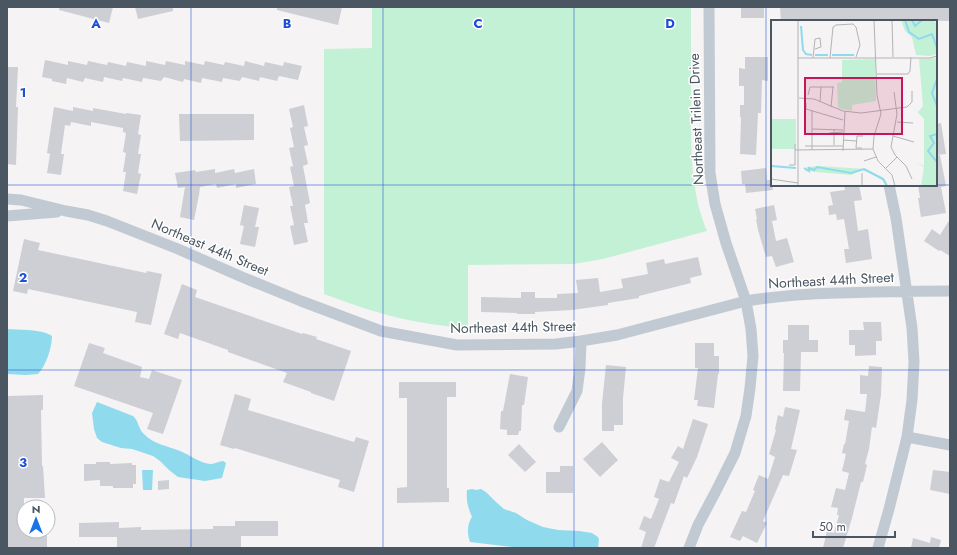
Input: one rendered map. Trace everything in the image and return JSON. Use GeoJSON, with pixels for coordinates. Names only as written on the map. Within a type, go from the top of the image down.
{"type":"FeatureCollection","features":[{"type":"Feature","properties":{"kind":"street","name":"Northeast Trilein Drive"},"geometry":{"type":"LineString","coordinates":[[690,548],[698,525],[735,453],[746,416],[753,356],[751,329],[746,301],[726,243],[715,204],[710,173],[709,7]]}},
{"type":"Feature","properties":{"kind":"street"},"geometry":{"type":"LineString","coordinates":[[878,548],[908,437],[914,362],[912,328],[907,292],[896,218],[889,186]]}},
{"type":"Feature","properties":{"kind":"street","name":"Northeast 44th Street"},"geometry":{"type":"LineString","coordinates":[[7,199],[21,200],[66,211],[88,214],[107,220],[301,301],[381,331],[457,345],[556,344],[580,341],[617,335],[746,301],[792,295],[861,292],[950,291]]}},
{"type":"Feature","properties":{"kind":"street","name":"Northeast 44th Street"},"geometry":{"type":"LineString","coordinates":[[7,216],[66,211]]}},
{"type":"Feature","properties":{"kind":"street"},"geometry":{"type":"LineString","coordinates":[[559,427],[577,391],[580,368],[580,341]]}},
{"type":"Feature","properties":{"kind":"street"},"geometry":{"type":"LineString","coordinates":[[908,437],[950,445]]}},
{"type":"Feature","properties":{"kind":"green space"},"geometry":{"type":"Polygon","coordinates":[[[372,7],[691,7],[691,137],[694,185],[701,216],[707,231],[603,259],[573,264],[468,265],[468,328],[436,325],[390,316],[324,294],[324,49],[372,48],[372,7]]]}},
{"type":"Feature","properties":{"kind":"water"},"geometry":{"type":"Polygon","coordinates":[[[7,329],[37,331],[52,336],[48,356],[44,366],[38,374],[7,374],[7,329]]]}},
{"type":"Feature","properties":{"kind":"water"},"geometry":{"type":"Polygon","coordinates":[[[97,402],[133,416],[142,432],[156,442],[180,451],[207,464],[223,461],[226,463],[222,478],[205,481],[178,477],[153,456],[102,442],[97,438],[92,413],[97,402]]]}},
{"type":"Feature","properties":{"kind":"water"},"geometry":{"type":"Polygon","coordinates":[[[142,470],[153,470],[152,490],[143,490],[142,470]]]}},
{"type":"Feature","properties":{"kind":"water"},"geometry":{"type":"Polygon","coordinates":[[[481,489],[504,509],[516,513],[543,527],[592,533],[598,537],[598,548],[521,548],[470,542],[468,529],[472,517],[468,504],[467,490],[481,489]]]}},
{"type":"Feature","properties":{"kind":"building"},"geometry":{"type":"Polygon","coordinates":[[[59,7],[113,7],[109,23],[59,10],[59,7]]]}},
{"type":"Feature","properties":{"kind":"building"},"geometry":{"type":"Polygon","coordinates":[[[135,7],[173,7],[173,11],[138,19],[135,7]]]}},
{"type":"Feature","properties":{"kind":"building"},"geometry":{"type":"Polygon","coordinates":[[[277,7],[342,7],[338,25],[277,10],[277,7]]]}},
{"type":"Feature","properties":{"kind":"building"},"geometry":{"type":"Polygon","coordinates":[[[741,7],[764,7],[764,18],[741,18],[741,7]]]}},
{"type":"Feature","properties":{"kind":"building"},"geometry":{"type":"Polygon","coordinates":[[[780,7],[950,7],[950,21],[781,20],[780,7]]]}},
{"type":"Feature","properties":{"kind":"building"},"geometry":{"type":"Polygon","coordinates":[[[745,57],[768,57],[768,81],[762,80],[761,113],[758,113],[756,155],[740,154],[740,105],[744,105],[744,86],[739,86],[739,68],[745,69],[745,57]]]}},
{"type":"Feature","properties":{"kind":"building"},"geometry":{"type":"Polygon","coordinates":[[[45,60],[68,65],[68,61],[87,65],[88,61],[107,65],[108,62],[126,66],[127,62],[146,66],[146,61],[165,65],[166,61],[185,65],[185,61],[204,65],[205,61],[224,65],[225,62],[244,66],[245,61],[264,66],[265,62],[283,66],[284,62],[302,66],[298,80],[279,76],[277,81],[260,77],[259,81],[242,77],[240,81],[223,78],[222,82],[202,78],[201,83],[184,79],[183,82],[164,77],[161,81],[143,78],[142,82],[123,78],[122,81],[104,77],[103,82],[85,78],[83,82],[67,78],[66,84],[42,77],[45,60]]]}},
{"type":"Feature","properties":{"kind":"building"},"geometry":{"type":"Polygon","coordinates":[[[7,67],[18,67],[16,165],[7,164],[7,67]]]}},
{"type":"Feature","properties":{"kind":"building"},"geometry":{"type":"Polygon","coordinates":[[[304,105],[308,126],[304,127],[308,145],[304,146],[308,164],[303,166],[310,203],[305,205],[308,223],[304,223],[308,242],[294,245],[290,226],[294,225],[290,206],[293,206],[289,187],[294,186],[290,167],[293,166],[289,148],[294,147],[290,128],[293,127],[289,109],[304,105]]]}},
{"type":"Feature","properties":{"kind":"building"},"geometry":{"type":"Polygon","coordinates":[[[54,107],[73,111],[73,107],[93,111],[93,108],[141,115],[138,134],[141,135],[138,154],[141,154],[138,173],[141,174],[137,194],[123,191],[126,172],[123,172],[126,153],[123,152],[126,133],[123,132],[123,128],[91,122],[91,126],[71,122],[70,126],[65,125],[61,154],[64,154],[61,175],[47,173],[50,154],[47,153],[54,107]]]}},
{"type":"Feature","properties":{"kind":"building"},"geometry":{"type":"Polygon","coordinates":[[[179,114],[254,114],[254,140],[180,141],[179,114]]]}},
{"type":"Feature","properties":{"kind":"building"},"geometry":{"type":"Polygon","coordinates":[[[941,123],[946,154],[937,155],[937,124],[941,123]]]}},
{"type":"Feature","properties":{"kind":"building"},"geometry":{"type":"Polygon","coordinates":[[[940,155],[946,186],[941,187],[946,213],[921,217],[918,198],[920,198],[918,186],[937,186],[937,156],[940,155]]]}},
{"type":"Feature","properties":{"kind":"building"},"geometry":{"type":"Polygon","coordinates":[[[766,168],[767,180],[771,180],[773,190],[746,193],[745,184],[742,184],[741,171],[766,168]]]}},
{"type":"Feature","properties":{"kind":"building"},"geometry":{"type":"Polygon","coordinates":[[[215,169],[215,173],[234,169],[235,173],[254,169],[256,184],[236,188],[236,184],[217,188],[216,184],[200,187],[194,220],[180,217],[185,187],[178,188],[175,173],[215,169]]]}},
{"type":"Feature","properties":{"kind":"building"},"geometry":{"type":"Polygon","coordinates":[[[844,186],[859,186],[862,200],[854,201],[858,231],[868,229],[872,259],[846,263],[844,249],[849,249],[844,219],[837,220],[836,214],[829,215],[828,206],[833,205],[830,192],[845,190],[844,186]]]}},
{"type":"Feature","properties":{"kind":"building"},"geometry":{"type":"Polygon","coordinates":[[[244,205],[259,208],[255,227],[259,227],[255,247],[240,244],[244,226],[240,225],[244,205]]]}},
{"type":"Feature","properties":{"kind":"building"},"geometry":{"type":"Polygon","coordinates":[[[774,205],[777,220],[772,221],[776,241],[787,238],[794,262],[776,267],[772,256],[766,257],[758,230],[755,209],[774,205]]]}},
{"type":"Feature","properties":{"kind":"building"},"geometry":{"type":"Polygon","coordinates":[[[950,219],[950,256],[924,241],[932,229],[940,235],[950,219]]]}},
{"type":"Feature","properties":{"kind":"building"},"geometry":{"type":"Polygon","coordinates":[[[24,239],[40,243],[38,250],[146,273],[147,271],[162,274],[151,325],[135,322],[137,312],[28,289],[27,294],[13,291],[24,239]]]}},
{"type":"Feature","properties":{"kind":"building"},"geometry":{"type":"Polygon","coordinates":[[[698,257],[702,275],[690,278],[691,283],[639,296],[639,298],[608,303],[608,305],[572,310],[535,312],[535,314],[481,312],[481,297],[521,298],[521,292],[535,292],[535,298],[557,298],[557,294],[578,293],[576,280],[598,278],[600,292],[623,288],[621,279],[648,274],[646,263],[664,259],[665,264],[698,257]]]}},
{"type":"Feature","properties":{"kind":"building"},"geometry":{"type":"Polygon","coordinates":[[[182,284],[197,290],[195,297],[302,334],[317,337],[316,339],[351,351],[334,401],[283,382],[287,373],[180,333],[178,339],[164,334],[182,284]]]}},
{"type":"Feature","properties":{"kind":"building"},"geometry":{"type":"Polygon","coordinates":[[[863,322],[881,322],[882,341],[876,341],[876,355],[855,356],[855,345],[849,345],[849,330],[864,330],[863,322]]]}},
{"type":"Feature","properties":{"kind":"building"},"geometry":{"type":"Polygon","coordinates":[[[788,325],[809,325],[809,340],[818,340],[818,352],[801,352],[800,391],[783,391],[783,340],[788,340],[788,325]]]}},
{"type":"Feature","properties":{"kind":"building"},"geometry":{"type":"Polygon","coordinates":[[[89,343],[105,348],[103,353],[142,367],[140,377],[149,379],[152,370],[182,380],[163,434],[147,429],[153,413],[74,386],[89,343]]]}},
{"type":"Feature","properties":{"kind":"building"},"geometry":{"type":"Polygon","coordinates":[[[695,343],[714,343],[714,356],[719,356],[719,374],[714,408],[697,406],[698,400],[694,400],[698,368],[695,368],[695,343]]]}},
{"type":"Feature","properties":{"kind":"building"},"geometry":{"type":"Polygon","coordinates":[[[606,365],[626,367],[623,398],[623,425],[614,425],[614,431],[602,431],[602,404],[606,365]]]}},
{"type":"Feature","properties":{"kind":"building"},"geometry":{"type":"Polygon","coordinates":[[[869,366],[882,367],[881,395],[876,428],[872,427],[865,464],[867,465],[863,482],[861,482],[843,548],[823,548],[827,531],[834,533],[839,515],[837,515],[838,508],[831,507],[836,488],[845,490],[849,473],[842,471],[846,454],[842,453],[849,421],[844,420],[846,409],[865,412],[867,394],[860,394],[860,375],[868,376],[869,366]]]}},
{"type":"Feature","properties":{"kind":"building"},"geometry":{"type":"Polygon","coordinates":[[[510,374],[528,377],[524,405],[522,405],[521,431],[519,431],[518,435],[507,435],[507,430],[500,429],[501,411],[503,411],[510,374]]]}},
{"type":"Feature","properties":{"kind":"building"},"geometry":{"type":"Polygon","coordinates":[[[399,382],[456,382],[456,397],[447,397],[447,488],[449,488],[449,502],[397,503],[397,488],[407,487],[407,398],[399,398],[399,382]]]}},
{"type":"Feature","properties":{"kind":"building"},"geometry":{"type":"Polygon","coordinates":[[[235,394],[251,399],[248,410],[354,442],[356,437],[369,441],[354,492],[338,487],[340,480],[235,448],[220,445],[235,394]]]}},
{"type":"Feature","properties":{"kind":"building"},"geometry":{"type":"Polygon","coordinates":[[[43,395],[43,410],[41,410],[42,466],[45,498],[16,499],[16,539],[47,539],[47,548],[7,548],[7,396],[43,395]]]}},
{"type":"Feature","properties":{"kind":"building"},"geometry":{"type":"Polygon","coordinates":[[[785,407],[800,410],[791,449],[797,450],[789,476],[783,475],[763,521],[767,523],[757,543],[743,536],[740,541],[730,537],[742,511],[746,512],[755,491],[753,490],[759,475],[768,479],[775,457],[769,454],[776,430],[778,415],[783,417],[785,407]]]}},
{"type":"Feature","properties":{"kind":"building"},"geometry":{"type":"Polygon","coordinates":[[[693,419],[708,424],[697,457],[687,478],[684,476],[674,504],[671,503],[654,548],[641,548],[646,532],[639,529],[644,516],[651,519],[659,499],[654,497],[660,479],[669,482],[679,462],[671,458],[678,446],[683,449],[693,419]]]}},
{"type":"Feature","properties":{"kind":"building"},"geometry":{"type":"Polygon","coordinates":[[[602,442],[618,460],[600,477],[583,459],[602,442]]]}},
{"type":"Feature","properties":{"kind":"building"},"geometry":{"type":"Polygon","coordinates":[[[519,444],[536,462],[525,472],[508,455],[519,444]]]}},
{"type":"Feature","properties":{"kind":"building"},"geometry":{"type":"Polygon","coordinates":[[[96,462],[110,462],[110,464],[132,463],[132,465],[136,465],[136,484],[133,484],[133,488],[113,488],[113,486],[100,486],[100,480],[84,481],[84,464],[96,464],[96,462]]]}},
{"type":"Feature","properties":{"kind":"building"},"geometry":{"type":"Polygon","coordinates":[[[560,466],[573,466],[573,493],[546,493],[546,472],[560,472],[560,466]]]}},
{"type":"Feature","properties":{"kind":"building"},"geometry":{"type":"Polygon","coordinates":[[[933,470],[950,472],[950,494],[930,490],[933,470]]]}},
{"type":"Feature","properties":{"kind":"building"},"geometry":{"type":"Polygon","coordinates":[[[169,480],[169,489],[158,490],[158,481],[169,480]]]}},
{"type":"Feature","properties":{"kind":"building"},"geometry":{"type":"Polygon","coordinates":[[[235,521],[278,521],[278,536],[241,536],[241,548],[117,548],[117,537],[79,537],[79,523],[119,522],[119,528],[141,527],[141,530],[213,529],[213,526],[235,526],[235,521]]]}},
{"type":"Feature","properties":{"kind":"building"},"geometry":{"type":"Polygon","coordinates":[[[931,537],[941,540],[939,548],[911,548],[913,538],[930,543],[931,537]]]}}]}
